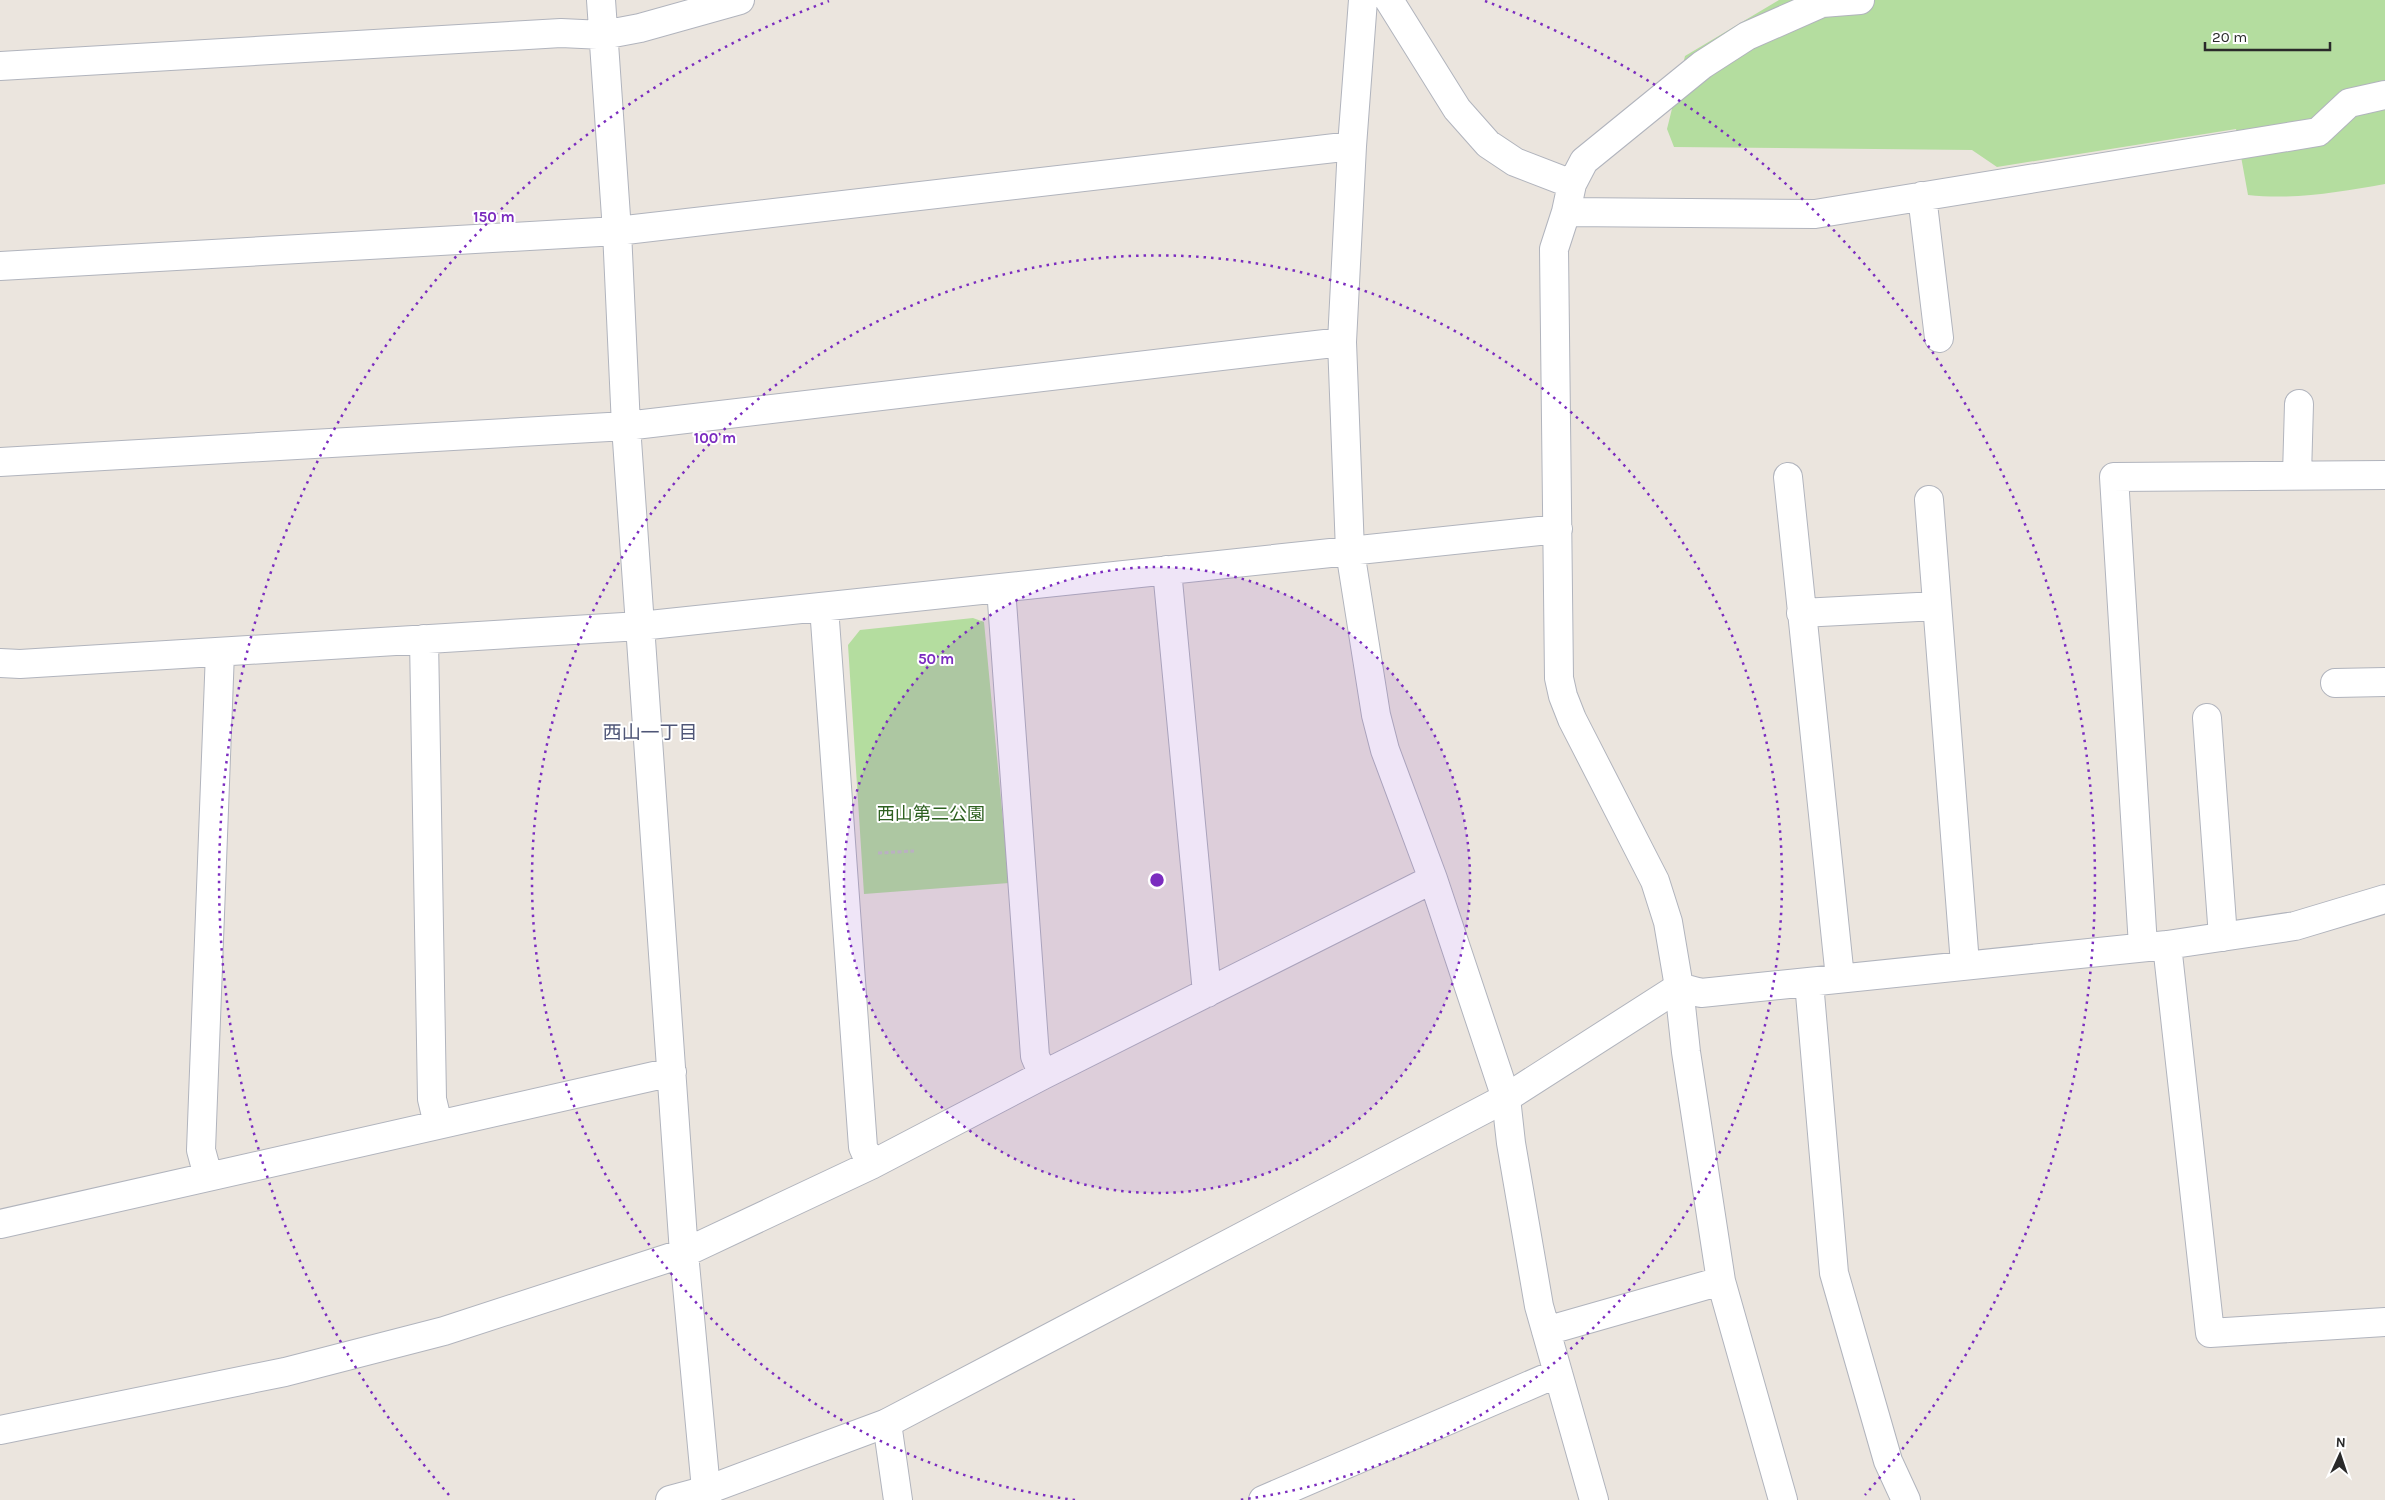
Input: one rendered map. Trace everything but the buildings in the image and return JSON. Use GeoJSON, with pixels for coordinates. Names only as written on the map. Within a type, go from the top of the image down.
{"type":"FeatureCollection","features":[{"type":"Feature","properties":{"kind":"street"},"geometry":{"type":"LineString","coordinates":[[601,0],[617,231],[626,426],[684,1254],[707,1495]]}},
{"type":"Feature","properties":{"kind":"street"},"geometry":{"type":"LineString","coordinates":[[0,66],[561,33],[603,36],[640,28],[740,0]]}},
{"type":"Feature","properties":{"kind":"street"},"geometry":{"type":"LineString","coordinates":[[1363,0],[1352,146],[1342,342],[1350,551],[1376,715],[1385,750],[1433,879],[1506,1098],[1511,1143],[1536,1286],[1546,1331],[1594,1500]]}},
{"type":"Feature","properties":{"kind":"street"},"geometry":{"type":"LineString","coordinates":[[1389,0],[1457,109],[1488,144],[1515,162],[1572,184]]}},
{"type":"Feature","properties":{"kind":"street"},"geometry":{"type":"LineString","coordinates":[[1783,1500],[1721,1281],[1668,922],[1655,881],[1572,719],[1563,696],[1558,661],[1554,249],[1566,212],[1572,184],[1584,160],[1702,65],[1748,36],[1822,3],[1860,0]]}},
{"type":"Feature","properties":{"kind":"street"},"geometry":{"type":"LineString","coordinates":[[1566,212],[1815,214],[2318,132],[2349,103],[2385,96]]}},
{"type":"Feature","properties":{"kind":"street"},"geometry":{"type":"LineString","coordinates":[[0,266],[617,231],[1352,146]]}},
{"type":"Feature","properties":{"kind":"street"},"geometry":{"type":"LineString","coordinates":[[1922,196],[1939,338]]}},
{"type":"Feature","properties":{"kind":"street"},"geometry":{"type":"LineString","coordinates":[[0,462],[626,426],[1342,342]]}},
{"type":"Feature","properties":{"kind":"street"},"geometry":{"type":"LineString","coordinates":[[2296,475],[2299,404]]}},
{"type":"Feature","properties":{"kind":"street"},"geometry":{"type":"LineString","coordinates":[[2385,475],[2114,477],[2155,945],[2210,1333],[2385,1322]]}},
{"type":"Feature","properties":{"kind":"street"},"geometry":{"type":"LineString","coordinates":[[1788,477],[1840,978]]}},
{"type":"Feature","properties":{"kind":"street"},"geometry":{"type":"LineString","coordinates":[[1929,500],[1965,964]]}},
{"type":"Feature","properties":{"kind":"street"},"geometry":{"type":"LineString","coordinates":[[0,663],[20,664],[640,626],[1558,529]]}},
{"type":"Feature","properties":{"kind":"street"},"geometry":{"type":"LineString","coordinates":[[1167,570],[1207,993]]}},
{"type":"Feature","properties":{"kind":"street"},"geometry":{"type":"LineString","coordinates":[[1001,588],[1035,1056],[1043,1075]]}},
{"type":"Feature","properties":{"kind":"street"},"geometry":{"type":"LineString","coordinates":[[1801,613],[1937,606]]}},
{"type":"Feature","properties":{"kind":"street"},"geometry":{"type":"LineString","coordinates":[[824,607],[862,1147],[871,1165]]}},
{"type":"Feature","properties":{"kind":"street"},"geometry":{"type":"LineString","coordinates":[[424,639],[432,1099],[438,1124]]}},
{"type":"Feature","properties":{"kind":"street"},"geometry":{"type":"LineString","coordinates":[[208,1176],[201,1150],[220,652]]}},
{"type":"Feature","properties":{"kind":"street"},"geometry":{"type":"LineString","coordinates":[[2335,684],[2385,682]]}},
{"type":"Feature","properties":{"kind":"street"},"geometry":{"type":"LineString","coordinates":[[2207,718],[2223,937]]}},
{"type":"Feature","properties":{"kind":"street"},"geometry":{"type":"LineString","coordinates":[[0,1430],[285,1372],[444,1331],[684,1254],[871,1165],[1043,1075],[1433,879]]}},
{"type":"Feature","properties":{"kind":"street"},"geometry":{"type":"LineString","coordinates":[[1679,987],[1701,994],[2223,937],[2295,926],[2385,899]]}},
{"type":"Feature","properties":{"kind":"street"},"geometry":{"type":"LineString","coordinates":[[1809,982],[1834,1274],[1888,1461],[1906,1500]]}},
{"type":"Feature","properties":{"kind":"street"},"geometry":{"type":"LineString","coordinates":[[670,1500],[707,1495],[886,1422],[1506,1098],[1679,987]]}},
{"type":"Feature","properties":{"kind":"street"},"geometry":{"type":"LineString","coordinates":[[0,1224],[672,1072]]}},
{"type":"Feature","properties":{"kind":"street"},"geometry":{"type":"LineString","coordinates":[[1546,1331],[1721,1281]]}},
{"type":"Feature","properties":{"kind":"street"},"geometry":{"type":"LineString","coordinates":[[1264,1500],[1558,1373]]}},
{"type":"Feature","properties":{"kind":"street"},"geometry":{"type":"LineString","coordinates":[[886,1422],[898,1500]]}},
{"type":"Feature","properties":{"kind":"green space"},"geometry":{"type":"Polygon","coordinates":[[[1779,0],[2385,0],[2385,184],[2300,196],[2248,195],[2236,129],[1997,167],[1972,150],[1674,147],[1667,129],[1685,56],[1779,0]]]}},
{"type":"Feature","properties":{"kind":"green space","name":"西山第二公園"},"geometry":{"type":"Polygon","coordinates":[[[973,618],[984,622],[1009,883],[864,894],[848,645],[860,630],[973,618]]]}},
{"type":"Feature","properties":{"kind":"district","name":"西山一丁目"},"geometry":{"type":"Point","coordinates":[650,732]}}]}
